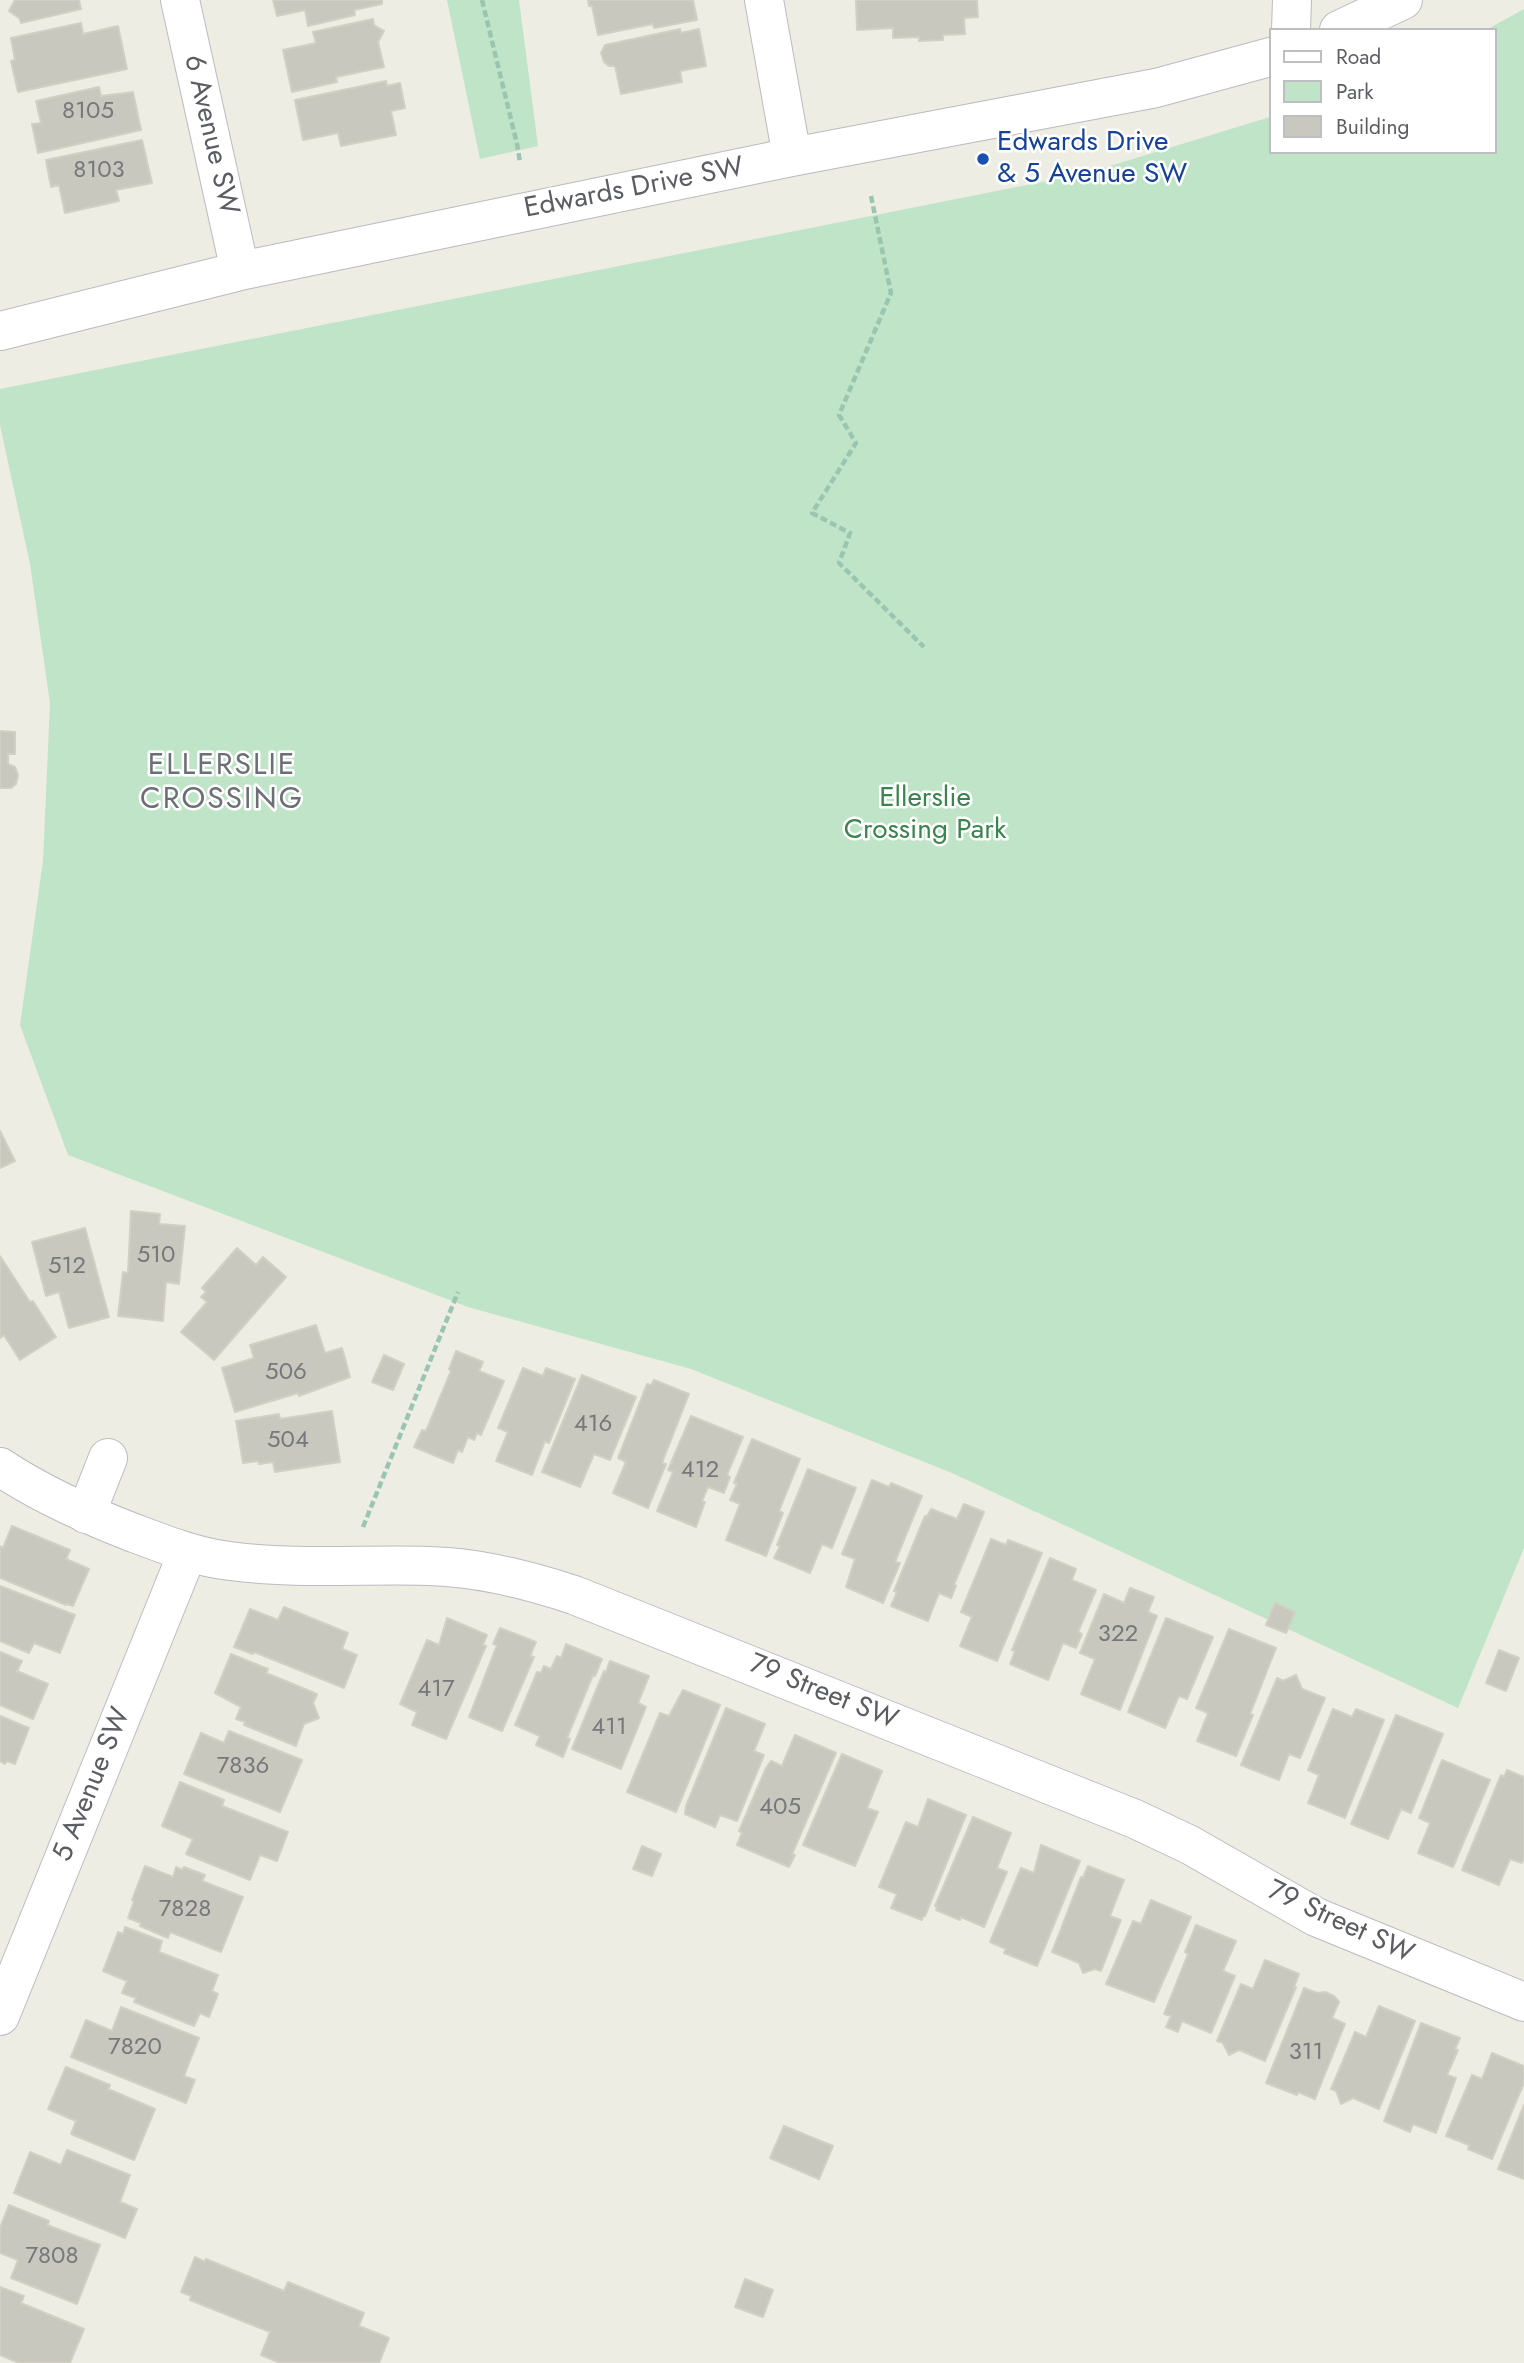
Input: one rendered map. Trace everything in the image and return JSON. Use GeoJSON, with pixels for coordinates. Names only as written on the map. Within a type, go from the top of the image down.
{"type":"FeatureCollection","features":[{"type":"Feature","properties":{"kind":"street","name":"6 Avenue SW"},"geometry":{"type":"LineString","coordinates":[[180,0],[240,271]]}},
{"type":"Feature","properties":{"kind":"street"},"geometry":{"type":"LineString","coordinates":[[764,0],[792,157]]}},
{"type":"Feature","properties":{"kind":"street"},"geometry":{"type":"LineString","coordinates":[[1291,28],[1292,0]]}},
{"type":"Feature","properties":{"kind":"street"},"geometry":{"type":"LineString","coordinates":[[1343,28],[1404,0]]}},
{"type":"Feature","properties":{"kind":"street","name":"Edwards Drive SW"},"geometry":{"type":"LineString","coordinates":[[0,331],[240,271],[792,157],[1156,88],[1268,58]]}},
{"type":"Feature","properties":{"kind":"street"},"geometry":{"type":"LineString","coordinates":[[86,1514],[108,1458]]}},
{"type":"Feature","properties":{"kind":"street","name":"79 Street SW"},"geometry":{"type":"LineString","coordinates":[[0,1466],[86,1514],[187,1553],[231,1562],[347,1567],[430,1566],[483,1571],[536,1582],[608,1607],[1135,1819],[1190,1845],[1316,1917],[1524,2002]]}},
{"type":"Feature","properties":{"kind":"street","name":"5 Avenue SW"},"geometry":{"type":"LineString","coordinates":[[0,2016],[187,1553]]}},
{"type":"Feature","properties":{"kind":"path"},"geometry":{"type":"LineString","coordinates":[[482,0],[520,162]]}},
{"type":"Feature","properties":{"kind":"path"},"geometry":{"type":"LineString","coordinates":[[871,196],[891,293],[839,415],[856,443],[812,513],[850,533],[839,562],[924,647]]}},
{"type":"Feature","properties":{"kind":"path"},"geometry":{"type":"LineString","coordinates":[[347,1567],[458,1292]]}},
{"type":"Feature","properties":{"kind":"green space"},"geometry":{"type":"Polygon","coordinates":[[[447,0],[519,0],[538,146],[480,159],[447,0]]]}},
{"type":"Feature","properties":{"kind":"green space","name":"Ellerslie Crossing Park"},"geometry":{"type":"Polygon","coordinates":[[[1524,9],[1524,1548],[1458,1708],[952,1473],[691,1369],[468,1307],[68,1155],[20,1025],[43,861],[50,703],[30,564],[0,425],[0,389],[1087,173],[1268,118],[1268,154],[1496,154],[1496,28],[1490,28],[1524,9]]]}},
{"type":"Feature","properties":{"kind":"building"},"geometry":{"type":"Polygon","coordinates":[[[15,0],[79,0],[81,9],[21,23],[19,18],[9,11],[15,0]]]}},
{"type":"Feature","properties":{"kind":"building"},"geometry":{"type":"Polygon","coordinates":[[[273,0],[382,0],[382,4],[354,10],[355,15],[308,26],[305,10],[277,16],[273,0]]]}},
{"type":"Feature","properties":{"kind":"building"},"geometry":{"type":"Polygon","coordinates":[[[588,0],[693,0],[697,20],[654,28],[653,24],[598,35],[592,6],[589,6],[588,0]]]}},
{"type":"Feature","properties":{"kind":"building"},"geometry":{"type":"Polygon","coordinates":[[[856,0],[977,0],[978,17],[964,18],[965,34],[943,35],[943,40],[893,38],[893,28],[857,30],[856,0]]]}},
{"type":"Feature","properties":{"kind":"building"},"geometry":{"type":"Polygon","coordinates":[[[373,19],[374,25],[384,31],[378,42],[384,67],[336,77],[337,82],[292,92],[283,50],[316,43],[313,32],[373,19]]]}},
{"type":"Feature","properties":{"kind":"building"},"geometry":{"type":"Polygon","coordinates":[[[81,23],[83,34],[118,26],[127,69],[18,92],[11,61],[15,60],[11,38],[81,23]]]}},
{"type":"Feature","properties":{"kind":"building"},"geometry":{"type":"Polygon","coordinates":[[[680,29],[681,33],[699,29],[706,66],[680,71],[682,82],[621,94],[615,66],[604,62],[601,53],[605,45],[680,29]]]}},
{"type":"Feature","properties":{"kind":"building"},"geometry":{"type":"Polygon","coordinates":[[[386,81],[387,86],[400,83],[405,108],[391,111],[396,135],[341,146],[338,133],[303,140],[295,100],[386,81]]]}},
{"type":"Feature","properties":{"kind":"building"},"geometry":{"type":"Polygon","coordinates":[[[99,87],[101,96],[133,92],[141,130],[38,153],[32,124],[41,123],[36,101],[99,87]]]}},
{"type":"Feature","properties":{"kind":"building"},"geometry":{"type":"Polygon","coordinates":[[[142,140],[152,183],[116,190],[119,201],[65,213],[59,185],[51,187],[46,160],[142,140]]]}},
{"type":"Feature","properties":{"kind":"building"},"geometry":{"type":"Polygon","coordinates":[[[0,731],[15,732],[15,754],[8,754],[8,764],[15,767],[18,775],[16,784],[11,788],[0,788],[0,731]]]}},
{"type":"Feature","properties":{"kind":"building"},"geometry":{"type":"Polygon","coordinates":[[[0,1131],[15,1161],[0,1168],[0,1131]]]}},
{"type":"Feature","properties":{"kind":"building"},"geometry":{"type":"Polygon","coordinates":[[[131,1211],[160,1214],[159,1224],[185,1226],[179,1284],[166,1282],[163,1321],[118,1316],[123,1272],[128,1273],[131,1211]]]}},
{"type":"Feature","properties":{"kind":"building"},"geometry":{"type":"Polygon","coordinates":[[[85,1228],[109,1317],[69,1328],[59,1292],[46,1296],[32,1242],[85,1228]]]}},
{"type":"Feature","properties":{"kind":"building"},"geometry":{"type":"Polygon","coordinates":[[[237,1248],[256,1265],[263,1257],[286,1277],[214,1360],[181,1332],[207,1302],[201,1297],[206,1292],[202,1288],[237,1248]]]}},
{"type":"Feature","properties":{"kind":"building"},"geometry":{"type":"Polygon","coordinates":[[[0,1256],[56,1337],[20,1360],[4,1335],[0,1338],[0,1256]]]}},
{"type":"Feature","properties":{"kind":"building"},"geometry":{"type":"Polygon","coordinates":[[[316,1325],[325,1353],[342,1348],[350,1377],[299,1396],[298,1393],[235,1412],[222,1368],[254,1358],[250,1345],[316,1325]]]}},
{"type":"Feature","properties":{"kind":"building"},"geometry":{"type":"Polygon","coordinates":[[[456,1351],[483,1362],[479,1371],[504,1381],[481,1435],[477,1433],[474,1440],[468,1437],[462,1452],[458,1450],[453,1463],[414,1447],[422,1430],[426,1431],[451,1371],[449,1369],[456,1351]]]}},
{"type":"Feature","properties":{"kind":"building"},"geometry":{"type":"Polygon","coordinates":[[[384,1355],[404,1364],[393,1390],[372,1382],[384,1355]]]}},
{"type":"Feature","properties":{"kind":"building"},"geometry":{"type":"Polygon","coordinates":[[[523,1368],[543,1376],[546,1368],[575,1379],[549,1443],[545,1441],[532,1475],[496,1461],[508,1432],[498,1428],[523,1368]]]}},
{"type":"Feature","properties":{"kind":"building"},"geometry":{"type":"Polygon","coordinates":[[[582,1375],[636,1397],[610,1460],[594,1454],[580,1487],[542,1472],[582,1375]]]}},
{"type":"Feature","properties":{"kind":"building"},"geometry":{"type":"Polygon","coordinates":[[[654,1380],[689,1394],[648,1508],[613,1493],[626,1462],[618,1458],[647,1384],[651,1385],[654,1380]]]}},
{"type":"Feature","properties":{"kind":"building"},"geometry":{"type":"Polygon","coordinates":[[[332,1411],[340,1462],[275,1472],[273,1462],[243,1463],[236,1421],[279,1414],[280,1419],[332,1411]]]}},
{"type":"Feature","properties":{"kind":"building"},"geometry":{"type":"Polygon","coordinates":[[[691,1416],[743,1437],[727,1475],[730,1477],[724,1493],[708,1487],[696,1527],[657,1511],[673,1472],[668,1470],[691,1416]]]}},
{"type":"Feature","properties":{"kind":"building"},"geometry":{"type":"Polygon","coordinates":[[[752,1439],[800,1459],[779,1511],[783,1513],[766,1556],[726,1540],[740,1504],[730,1500],[737,1484],[734,1483],[752,1439]]]}},
{"type":"Feature","properties":{"kind":"building"},"geometry":{"type":"Polygon","coordinates":[[[808,1469],[856,1488],[832,1548],[822,1544],[810,1573],[774,1558],[808,1469]]]}},
{"type":"Feature","properties":{"kind":"building"},"geometry":{"type":"Polygon","coordinates":[[[872,1480],[889,1487],[891,1483],[922,1496],[895,1562],[900,1563],[883,1603],[846,1587],[855,1559],[842,1554],[872,1480]]]}},
{"type":"Feature","properties":{"kind":"building"},"geometry":{"type":"Polygon","coordinates":[[[964,1504],[984,1512],[951,1598],[939,1593],[928,1621],[891,1606],[897,1592],[894,1591],[925,1516],[927,1517],[931,1509],[957,1519],[964,1504]]]}},
{"type":"Feature","properties":{"kind":"building"},"geometry":{"type":"Polygon","coordinates":[[[12,1526],[70,1550],[66,1559],[89,1569],[73,1606],[0,1578],[0,1546],[3,1548],[12,1526]]]}},
{"type":"Feature","properties":{"kind":"building"},"geometry":{"type":"Polygon","coordinates":[[[991,1539],[1006,1545],[1008,1540],[1042,1553],[997,1661],[960,1646],[972,1617],[961,1612],[991,1539]]]}},
{"type":"Feature","properties":{"kind":"building"},"geometry":{"type":"Polygon","coordinates":[[[1050,1558],[1076,1569],[1072,1580],[1096,1590],[1078,1632],[1082,1634],[1076,1648],[1063,1643],[1048,1680],[1010,1664],[1015,1651],[1012,1650],[1050,1558]]]}},
{"type":"Feature","properties":{"kind":"building"},"geometry":{"type":"Polygon","coordinates":[[[0,1586],[75,1615],[60,1653],[34,1643],[29,1653],[0,1641],[0,1586]]]}},
{"type":"Feature","properties":{"kind":"building"},"geometry":{"type":"Polygon","coordinates":[[[1130,1588],[1154,1597],[1148,1612],[1157,1616],[1120,1710],[1081,1694],[1095,1659],[1080,1653],[1104,1594],[1124,1603],[1130,1588]]]}},
{"type":"Feature","properties":{"kind":"building"},"geometry":{"type":"Polygon","coordinates":[[[1275,1603],[1295,1612],[1286,1633],[1266,1625],[1275,1603]]]}},
{"type":"Feature","properties":{"kind":"building"},"geometry":{"type":"Polygon","coordinates":[[[284,1607],[348,1633],[342,1649],[357,1655],[344,1688],[254,1652],[253,1654],[234,1647],[250,1609],[278,1620],[284,1607]]]}},
{"type":"Feature","properties":{"kind":"building"},"geometry":{"type":"Polygon","coordinates":[[[447,1618],[487,1635],[483,1645],[486,1646],[446,1739],[412,1725],[417,1712],[400,1704],[427,1640],[439,1645],[447,1618]]]}},
{"type":"Feature","properties":{"kind":"building"},"geometry":{"type":"Polygon","coordinates":[[[1166,1618],[1213,1637],[1187,1699],[1179,1696],[1165,1728],[1128,1712],[1166,1618]]]}},
{"type":"Feature","properties":{"kind":"building"},"geometry":{"type":"Polygon","coordinates":[[[500,1628],[536,1642],[530,1656],[534,1657],[502,1731],[469,1717],[497,1645],[493,1644],[500,1628]]]}},
{"type":"Feature","properties":{"kind":"building"},"geometry":{"type":"Polygon","coordinates":[[[1229,1629],[1276,1648],[1236,1756],[1197,1741],[1208,1713],[1196,1708],[1229,1629]]]}},
{"type":"Feature","properties":{"kind":"building"},"geometry":{"type":"Polygon","coordinates":[[[566,1644],[602,1659],[567,1738],[570,1739],[563,1757],[536,1745],[540,1736],[515,1725],[537,1672],[541,1673],[544,1666],[551,1669],[557,1656],[561,1658],[566,1644]]]}},
{"type":"Feature","properties":{"kind":"building"},"geometry":{"type":"Polygon","coordinates":[[[1499,1650],[1519,1658],[1506,1691],[1486,1683],[1499,1650]]]}},
{"type":"Feature","properties":{"kind":"building"},"geometry":{"type":"Polygon","coordinates":[[[0,1652],[22,1661],[17,1671],[48,1684],[33,1719],[0,1705],[0,1652]]]}},
{"type":"Feature","properties":{"kind":"building"},"geometry":{"type":"Polygon","coordinates":[[[231,1654],[268,1669],[266,1673],[317,1694],[313,1703],[319,1718],[304,1724],[296,1746],[244,1725],[245,1722],[236,1719],[241,1707],[215,1693],[231,1654]]]}},
{"type":"Feature","properties":{"kind":"building"},"geometry":{"type":"Polygon","coordinates":[[[610,1661],[649,1676],[638,1703],[646,1707],[621,1769],[572,1749],[610,1661]]]}},
{"type":"Feature","properties":{"kind":"building"},"geometry":{"type":"Polygon","coordinates":[[[1296,1675],[1302,1689],[1325,1698],[1300,1758],[1289,1754],[1279,1780],[1241,1765],[1277,1678],[1283,1681],[1296,1675]]]}},
{"type":"Feature","properties":{"kind":"building"},"geometry":{"type":"Polygon","coordinates":[[[683,1690],[720,1705],[676,1812],[627,1792],[660,1713],[669,1716],[683,1690]]]}},
{"type":"Feature","properties":{"kind":"building"},"geometry":{"type":"Polygon","coordinates":[[[726,1708],[765,1724],[754,1751],[764,1755],[737,1821],[720,1815],[715,1827],[685,1814],[726,1708]]]}},
{"type":"Feature","properties":{"kind":"building"},"geometry":{"type":"Polygon","coordinates":[[[1333,1709],[1352,1717],[1356,1709],[1384,1720],[1345,1818],[1308,1803],[1319,1775],[1308,1770],[1333,1709]]]}},
{"type":"Feature","properties":{"kind":"building"},"geometry":{"type":"Polygon","coordinates":[[[1396,1715],[1443,1734],[1411,1813],[1401,1809],[1388,1839],[1351,1824],[1396,1715]]]}},
{"type":"Feature","properties":{"kind":"building"},"geometry":{"type":"Polygon","coordinates":[[[0,1716],[29,1728],[15,1764],[0,1761],[0,1716]]]}},
{"type":"Feature","properties":{"kind":"building"},"geometry":{"type":"Polygon","coordinates":[[[229,1731],[302,1760],[280,1812],[184,1774],[201,1733],[224,1743],[229,1731]]]}},
{"type":"Feature","properties":{"kind":"building"},"geometry":{"type":"Polygon","coordinates":[[[795,1735],[836,1753],[792,1854],[795,1855],[789,1867],[737,1845],[742,1833],[739,1831],[766,1768],[771,1761],[782,1766],[795,1735]]]}},
{"type":"Feature","properties":{"kind":"building"},"geometry":{"type":"Polygon","coordinates":[[[842,1754],[882,1771],[867,1808],[878,1812],[855,1866],[803,1845],[842,1754]]]}},
{"type":"Feature","properties":{"kind":"building"},"geometry":{"type":"Polygon","coordinates":[[[1442,1760],[1490,1780],[1453,1867],[1418,1853],[1430,1823],[1419,1818],[1442,1760]]]}},
{"type":"Feature","properties":{"kind":"building"},"geometry":{"type":"Polygon","coordinates":[[[1507,1770],[1524,1777],[1524,1858],[1522,1863],[1510,1859],[1499,1885],[1462,1870],[1501,1775],[1504,1777],[1507,1770]]]}},
{"type":"Feature","properties":{"kind":"building"},"geometry":{"type":"Polygon","coordinates":[[[180,1782],[224,1800],[222,1806],[288,1832],[277,1861],[260,1855],[250,1880],[186,1854],[193,1839],[162,1826],[180,1782]]]}},
{"type":"Feature","properties":{"kind":"building"},"geometry":{"type":"Polygon","coordinates":[[[928,1799],[966,1815],[922,1920],[891,1908],[897,1894],[879,1887],[906,1822],[918,1827],[928,1799]]]}},
{"type":"Feature","properties":{"kind":"building"},"geometry":{"type":"Polygon","coordinates":[[[973,1817],[1011,1833],[997,1868],[1007,1872],[984,1927],[936,1910],[935,1906],[973,1817]]]}},
{"type":"Feature","properties":{"kind":"building"},"geometry":{"type":"Polygon","coordinates":[[[1041,1845],[1080,1861],[1037,1966],[1004,1953],[1006,1949],[990,1942],[1021,1868],[1034,1873],[1041,1845]]]}},
{"type":"Feature","properties":{"kind":"building"},"geometry":{"type":"Polygon","coordinates":[[[642,1846],[661,1854],[652,1876],[633,1869],[642,1846]]]}},
{"type":"Feature","properties":{"kind":"building"},"geometry":{"type":"Polygon","coordinates":[[[145,1866],[173,1877],[176,1867],[182,1870],[184,1867],[205,1875],[202,1881],[243,1897],[221,1952],[170,1932],[168,1938],[128,1918],[145,1866]]]}},
{"type":"Feature","properties":{"kind":"building"},"geometry":{"type":"Polygon","coordinates":[[[1088,1866],[1124,1880],[1110,1916],[1121,1920],[1101,1971],[1095,1969],[1083,1973],[1079,1963],[1052,1952],[1081,1877],[1083,1878],[1088,1866]]]}},
{"type":"Feature","properties":{"kind":"building"},"geometry":{"type":"Polygon","coordinates":[[[1151,1900],[1191,1917],[1154,2002],[1106,1984],[1133,1921],[1141,1924],[1151,1900]]]}},
{"type":"Feature","properties":{"kind":"building"},"geometry":{"type":"Polygon","coordinates":[[[1196,1925],[1236,1941],[1223,1971],[1235,1976],[1211,2033],[1182,2021],[1178,2032],[1166,2027],[1171,2016],[1164,2014],[1188,1954],[1185,1952],[1196,1925]]]}},
{"type":"Feature","properties":{"kind":"building"},"geometry":{"type":"Polygon","coordinates":[[[125,1927],[162,1941],[159,1952],[218,1975],[212,1991],[218,1994],[209,2017],[200,2013],[194,2026],[134,2002],[136,1998],[122,1993],[127,1981],[103,1971],[118,1932],[123,1934],[125,1927]]]}},
{"type":"Feature","properties":{"kind":"building"},"geometry":{"type":"Polygon","coordinates":[[[1265,1960],[1299,1974],[1296,1987],[1265,2061],[1239,2050],[1229,2055],[1223,2043],[1217,2041],[1241,1984],[1253,1989],[1265,1960]]]}},
{"type":"Feature","properties":{"kind":"building"},"geometry":{"type":"Polygon","coordinates":[[[1304,1988],[1334,1996],[1339,2002],[1332,2018],[1345,2024],[1315,2099],[1266,2083],[1304,1988]]]}},
{"type":"Feature","properties":{"kind":"building"},"geometry":{"type":"Polygon","coordinates":[[[1379,2006],[1415,2021],[1379,2109],[1353,2098],[1341,2104],[1336,2091],[1331,2089],[1355,2032],[1366,2037],[1379,2006]]]}},
{"type":"Feature","properties":{"kind":"building"},"geometry":{"type":"Polygon","coordinates":[[[121,2007],[199,2038],[184,2076],[195,2080],[186,2103],[71,2057],[86,2020],[112,2031],[121,2007]]]}},
{"type":"Feature","properties":{"kind":"building"},"geometry":{"type":"Polygon","coordinates":[[[1421,2023],[1460,2038],[1447,2075],[1456,2078],[1436,2133],[1413,2124],[1410,2132],[1384,2121],[1421,2023]]]}},
{"type":"Feature","properties":{"kind":"building"},"geometry":{"type":"Polygon","coordinates":[[[1492,2053],[1524,2066],[1524,2083],[1492,2159],[1468,2149],[1469,2145],[1446,2136],[1472,2075],[1482,2079],[1492,2053]]]}},
{"type":"Feature","properties":{"kind":"building"},"geometry":{"type":"Polygon","coordinates":[[[66,2067],[110,2085],[108,2089],[155,2109],[134,2160],[71,2134],[76,2121],[48,2109],[66,2067]]]}},
{"type":"Feature","properties":{"kind":"building"},"geometry":{"type":"Polygon","coordinates":[[[1524,2105],[1524,2179],[1498,2169],[1524,2105]]]}},
{"type":"Feature","properties":{"kind":"building"},"geometry":{"type":"Polygon","coordinates":[[[784,2126],[833,2146],[819,2179],[770,2158],[784,2126]]]}},
{"type":"Feature","properties":{"kind":"building"},"geometry":{"type":"Polygon","coordinates":[[[67,2150],[130,2175],[120,2202],[137,2209],[125,2238],[14,2193],[30,2152],[61,2165],[67,2150]]]}},
{"type":"Feature","properties":{"kind":"building"},"geometry":{"type":"Polygon","coordinates":[[[9,2205],[49,2221],[47,2225],[100,2245],[77,2304],[11,2278],[18,2260],[0,2253],[0,2228],[9,2205]]]}},
{"type":"Feature","properties":{"kind":"building"},"geometry":{"type":"Polygon","coordinates":[[[195,2257],[284,2291],[288,2282],[364,2313],[359,2326],[389,2338],[379,2363],[280,2363],[261,2355],[270,2332],[190,2300],[191,2296],[181,2292],[195,2257]]]}},
{"type":"Feature","properties":{"kind":"building"},"geometry":{"type":"Polygon","coordinates":[[[745,2279],[773,2290],[763,2317],[735,2307],[745,2279]]]}},
{"type":"Feature","properties":{"kind":"building"},"geometry":{"type":"Polygon","coordinates":[[[0,2287],[24,2296],[21,2303],[84,2329],[70,2363],[19,2363],[0,2355],[0,2287]]]}},
{"type":"Feature","properties":{"kind":"place","name":"Edwards Drive & 5 Avenue SW"},"geometry":{"type":"Point","coordinates":[983,159]}},
{"type":"Feature","properties":{"kind":"district","name":"ELLERSLIE CROSSING"},"geometry":{"type":"Point","coordinates":[222,784]}}]}
